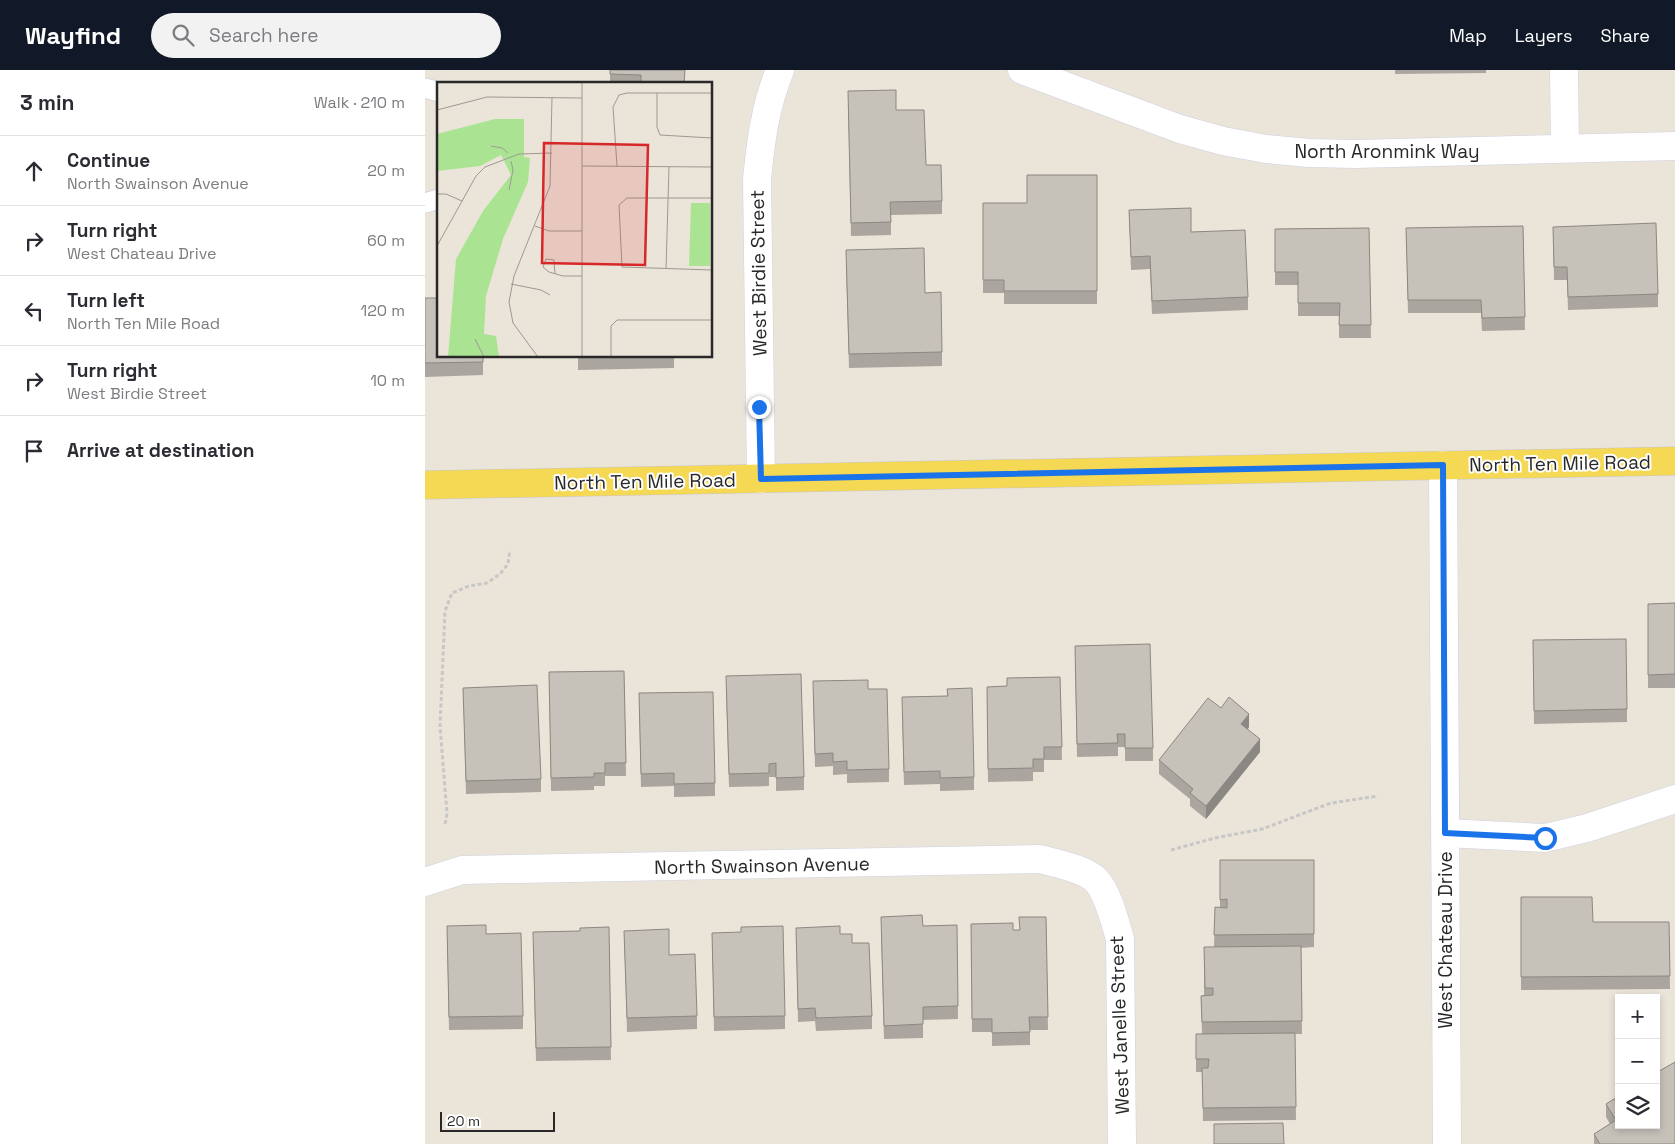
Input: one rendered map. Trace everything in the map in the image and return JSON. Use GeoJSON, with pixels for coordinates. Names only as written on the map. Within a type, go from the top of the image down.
{"type":"FeatureCollection","features":[{"type":"Feature","properties":{"kind":"main road","name":"North Ten Mile Road"},"geometry":{"type":"LineString","coordinates":[[425,485],[1675,461]]}},
{"type":"Feature","properties":{"kind":"street","name":"West Birdie Street"},"geometry":{"type":"LineString","coordinates":[[761,479],[757,179],[761,135],[771,94],[780,70]]}},
{"type":"Feature","properties":{"kind":"street","name":"North Aronmink Way"},"geometry":{"type":"LineString","coordinates":[[1022,70],[1180,129],[1223,141],[1266,149],[1309,153],[1355,154],[1675,146]]}},
{"type":"Feature","properties":{"kind":"street"},"geometry":{"type":"LineString","coordinates":[[1564,70],[1565,148]]}},
{"type":"Feature","properties":{"kind":"street","name":"West Chateau Drive"},"geometry":{"type":"LineString","coordinates":[[1443,465],[1447,1144]]}},
{"type":"Feature","properties":{"kind":"street"},"geometry":{"type":"LineString","coordinates":[[1445,833],[1545,838],[1587,828],[1675,800]]}},
{"type":"Feature","properties":{"kind":"street","name":"North Swainson Avenue"},"geometry":{"type":"LineString","coordinates":[[425,882],[462,870],[1040,859],[1069,866],[1095,880]]}},
{"type":"Feature","properties":{"kind":"street","name":"West Janelle Street"},"geometry":{"type":"LineString","coordinates":[[1095,880],[1111,906],[1120,939],[1123,1144]]}},
{"type":"Feature","properties":{"kind":"path"},"geometry":{"type":"LineString","coordinates":[[445,824],[447,814],[440,726],[445,611],[452,593],[469,586],[487,583],[500,574],[508,564],[510,550]]}},
{"type":"Feature","properties":{"kind":"path"},"geometry":{"type":"LineString","coordinates":[[1171,850],[1215,838],[1262,829],[1331,803],[1378,796]]}},
{"type":"Feature","properties":{"kind":"building"},"geometry":{"type":"Polygon","coordinates":[[[610,70],[685,70],[684,82],[641,82],[641,75],[610,74],[610,70]]]}},
{"type":"Feature","properties":{"kind":"building"},"geometry":{"type":"Polygon","coordinates":[[[896,90],[896,110],[924,110],[926,165],[941,165],[942,201],[890,202],[891,222],[851,223],[848,91],[896,90]]]}},
{"type":"Feature","properties":{"kind":"building"},"geometry":{"type":"Polygon","coordinates":[[[1027,175],[1097,175],[1097,291],[1004,291],[1004,280],[983,280],[983,203],[1027,203],[1027,175]]]}},
{"type":"Feature","properties":{"kind":"building"},"geometry":{"type":"Polygon","coordinates":[[[1191,208],[1191,232],[1245,230],[1248,297],[1152,301],[1150,256],[1131,257],[1129,210],[1191,208]]]}},
{"type":"Feature","properties":{"kind":"building"},"geometry":{"type":"Polygon","coordinates":[[[1656,223],[1658,294],[1568,297],[1567,267],[1554,267],[1553,227],[1656,223]]]}},
{"type":"Feature","properties":{"kind":"building"},"geometry":{"type":"Polygon","coordinates":[[[1523,226],[1525,317],[1482,318],[1481,300],[1408,300],[1406,228],[1523,226]]]}},
{"type":"Feature","properties":{"kind":"building"},"geometry":{"type":"Polygon","coordinates":[[[1369,228],[1371,325],[1339,325],[1340,303],[1298,303],[1298,272],[1275,272],[1275,229],[1369,228]]]}},
{"type":"Feature","properties":{"kind":"building"},"geometry":{"type":"Polygon","coordinates":[[[924,248],[925,293],[941,292],[942,352],[849,354],[846,250],[924,248]]]}},
{"type":"Feature","properties":{"kind":"building"},"geometry":{"type":"Polygon","coordinates":[[[425,298],[437,298],[437,358],[483,358],[483,362],[425,363],[425,298]]]}},
{"type":"Feature","properties":{"kind":"building"},"geometry":{"type":"Polygon","coordinates":[[[1675,603],[1675,674],[1648,675],[1648,604],[1675,603]]]}},
{"type":"Feature","properties":{"kind":"building"},"geometry":{"type":"Polygon","coordinates":[[[1626,639],[1627,709],[1534,711],[1533,640],[1626,639]]]}},
{"type":"Feature","properties":{"kind":"building"},"geometry":{"type":"Polygon","coordinates":[[[1150,644],[1153,748],[1125,748],[1125,734],[1117,734],[1118,743],[1077,744],[1075,646],[1150,644]]]}},
{"type":"Feature","properties":{"kind":"building"},"geometry":{"type":"Polygon","coordinates":[[[624,671],[626,763],[605,763],[605,773],[594,773],[594,777],[551,778],[549,672],[624,671]]]}},
{"type":"Feature","properties":{"kind":"building"},"geometry":{"type":"Polygon","coordinates":[[[801,674],[804,777],[776,778],[776,763],[769,764],[769,773],[729,774],[726,676],[801,674]]]}},
{"type":"Feature","properties":{"kind":"building"},"geometry":{"type":"Polygon","coordinates":[[[1060,677],[1062,747],[1044,747],[1044,759],[1033,759],[1033,768],[988,769],[987,687],[1007,686],[1007,678],[1060,677]]]}},
{"type":"Feature","properties":{"kind":"building"},"geometry":{"type":"Polygon","coordinates":[[[868,680],[868,689],[887,689],[889,769],[847,770],[847,761],[833,762],[833,753],[815,754],[813,681],[868,680]]]}},
{"type":"Feature","properties":{"kind":"building"},"geometry":{"type":"Polygon","coordinates":[[[537,685],[541,779],[466,781],[463,688],[537,685]]]}},
{"type":"Feature","properties":{"kind":"building"},"geometry":{"type":"Polygon","coordinates":[[[972,688],[974,777],[940,778],[940,771],[904,772],[902,697],[948,696],[947,689],[972,688]]]}},
{"type":"Feature","properties":{"kind":"building"},"geometry":{"type":"Polygon","coordinates":[[[713,692],[715,783],[674,784],[674,773],[641,774],[639,693],[713,692]]]}},
{"type":"Feature","properties":{"kind":"building"},"geometry":{"type":"Polygon","coordinates":[[[1229,697],[1249,714],[1241,724],[1260,739],[1206,806],[1190,793],[1193,789],[1159,760],[1208,698],[1221,708],[1229,697]]]}},
{"type":"Feature","properties":{"kind":"building"},"geometry":{"type":"Polygon","coordinates":[[[1220,860],[1314,860],[1314,934],[1214,935],[1215,907],[1227,908],[1227,899],[1220,900],[1220,860]]]}},
{"type":"Feature","properties":{"kind":"building"},"geometry":{"type":"Polygon","coordinates":[[[1521,897],[1592,897],[1593,922],[1669,922],[1670,976],[1521,977],[1521,897]]]}},
{"type":"Feature","properties":{"kind":"building"},"geometry":{"type":"Polygon","coordinates":[[[922,915],[923,926],[957,925],[958,1006],[923,1007],[923,1024],[884,1026],[881,917],[922,915]]]}},
{"type":"Feature","properties":{"kind":"building"},"geometry":{"type":"Polygon","coordinates":[[[1019,917],[1046,917],[1048,1017],[1029,1017],[1030,1032],[992,1033],[992,1019],[972,1019],[971,924],[1013,923],[1013,930],[1020,930],[1019,917]]]}},
{"type":"Feature","properties":{"kind":"building"},"geometry":{"type":"Polygon","coordinates":[[[486,925],[486,934],[521,933],[523,1016],[449,1017],[447,926],[486,925]]]}},
{"type":"Feature","properties":{"kind":"building"},"geometry":{"type":"Polygon","coordinates":[[[783,926],[785,1016],[714,1017],[712,933],[741,932],[741,927],[783,926]]]}},
{"type":"Feature","properties":{"kind":"building"},"geometry":{"type":"Polygon","coordinates":[[[840,926],[840,934],[852,934],[852,943],[869,943],[872,1016],[816,1018],[815,1008],[798,1009],[796,928],[840,926]]]}},
{"type":"Feature","properties":{"kind":"building"},"geometry":{"type":"Polygon","coordinates":[[[609,927],[611,1047],[536,1048],[533,932],[580,931],[580,928],[609,927]]]}},
{"type":"Feature","properties":{"kind":"building"},"geometry":{"type":"Polygon","coordinates":[[[669,929],[669,955],[695,954],[697,1016],[627,1018],[624,931],[669,929]]]}},
{"type":"Feature","properties":{"kind":"building"},"geometry":{"type":"Polygon","coordinates":[[[1301,946],[1302,1021],[1202,1022],[1201,996],[1213,995],[1213,988],[1205,988],[1204,947],[1301,946]]]}},
{"type":"Feature","properties":{"kind":"building"},"geometry":{"type":"Polygon","coordinates":[[[1295,1033],[1296,1107],[1203,1108],[1202,1068],[1208,1068],[1209,1059],[1196,1059],[1196,1034],[1295,1033]]]}},
{"type":"Feature","properties":{"kind":"building"},"geometry":{"type":"Polygon","coordinates":[[[1675,1062],[1675,1144],[1600,1144],[1594,1134],[1615,1121],[1615,1129],[1660,1129],[1660,1071],[1675,1062]]]}},
{"type":"Feature","properties":{"kind":"building"},"geometry":{"type":"Polygon","coordinates":[[[1615,1098],[1615,1118],[1606,1104],[1615,1098]]]}},
{"type":"Feature","properties":{"kind":"building"},"geometry":{"type":"Polygon","coordinates":[[[1283,1123],[1284,1144],[1214,1144],[1214,1124],[1283,1123]]]}},
{"type":"Feature","properties":{"kind":"route"},"geometry":{"type":"LineString","coordinates":[[759,407],[761,479],[1443,465],[1445,833],[1545,838]]}}]}
